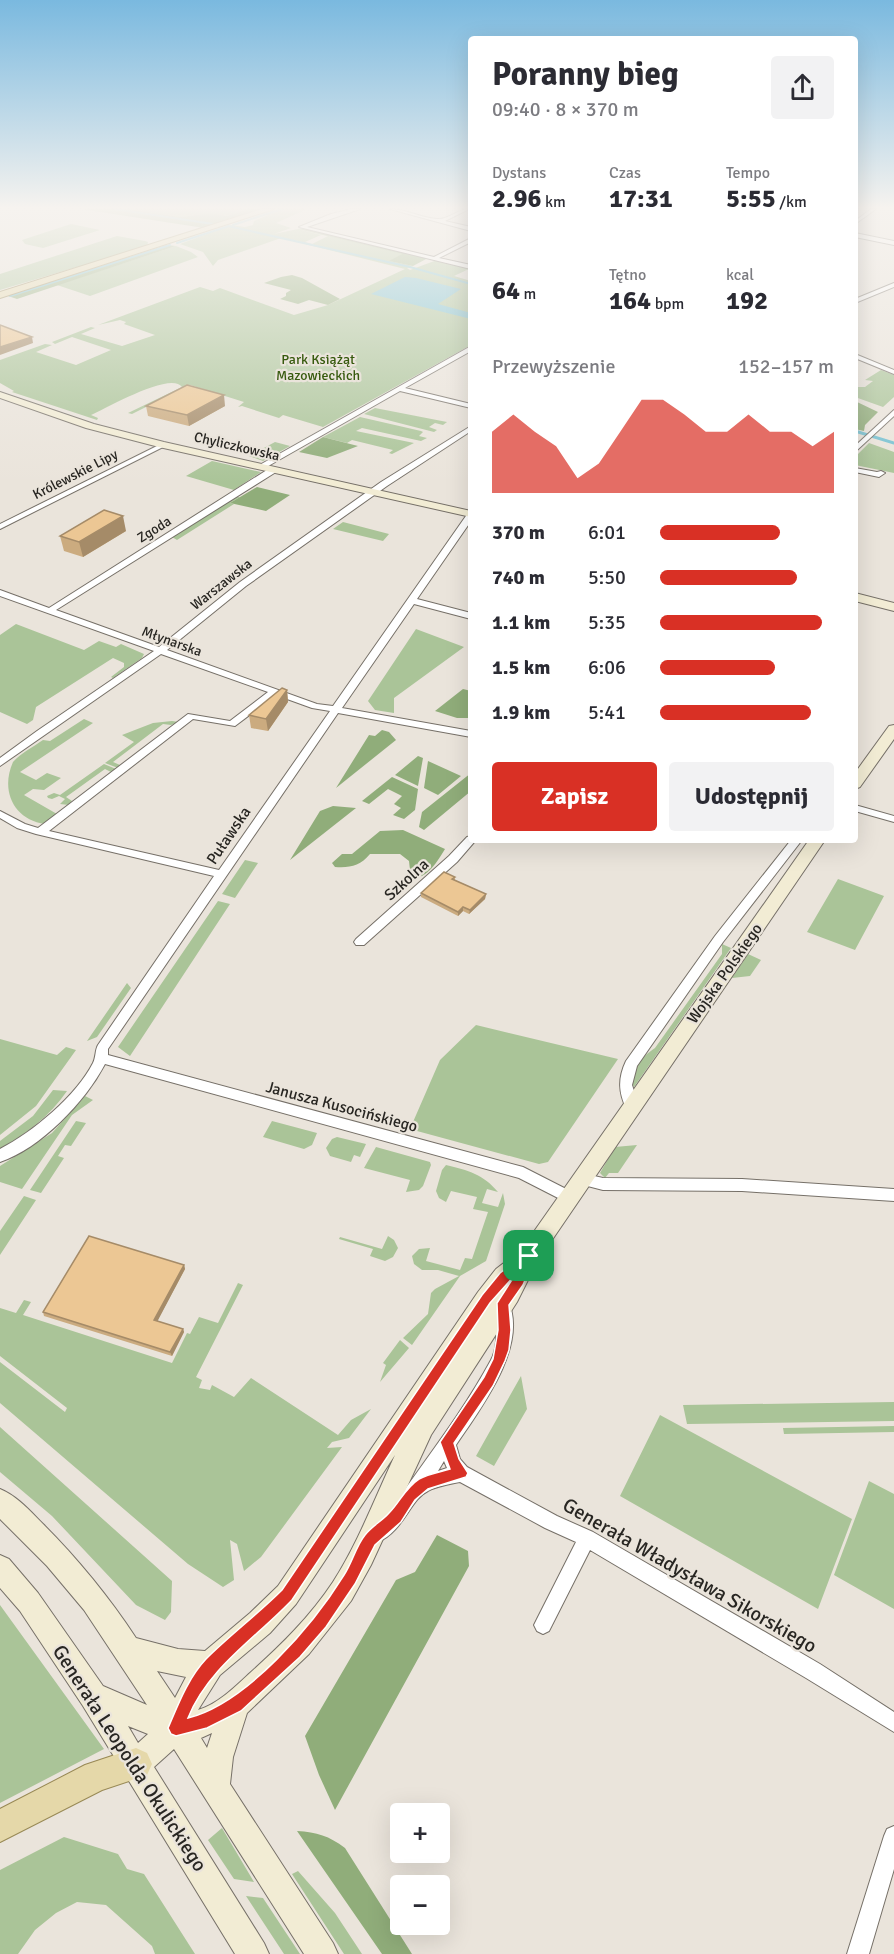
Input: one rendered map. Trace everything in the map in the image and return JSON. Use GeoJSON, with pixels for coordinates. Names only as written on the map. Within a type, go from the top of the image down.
{"type":"FeatureCollection","features":[{"type":"Feature","properties":{"kind":"main road"},"geometry":{"type":"LineString","coordinates":[[0,1826],[96,1776],[136,1764]]}},
{"type":"Feature","properties":{"kind":"street"},"geometry":{"type":"LineString","coordinates":[[260,467],[468,350]]}},
{"type":"Feature","properties":{"kind":"street"},"geometry":{"type":"LineString","coordinates":[[858,357],[894,372]]}},
{"type":"Feature","properties":{"kind":"street"},"geometry":{"type":"LineString","coordinates":[[400,388],[468,405]]}},
{"type":"Feature","properties":{"kind":"street","name":"Chyliczkowska"},"geometry":{"type":"LineString","coordinates":[[0,395],[94,427],[163,445],[468,513]]}},
{"type":"Feature","properties":{"kind":"street"},"geometry":{"type":"LineString","coordinates":[[858,447],[894,412]]}},
{"type":"Feature","properties":{"kind":"street","name":"Warszawska"},"geometry":{"type":"LineString","coordinates":[[0,758],[161,651],[243,584],[373,492],[468,430]]}},
{"type":"Feature","properties":{"kind":"street","name":"Królewskie Lipy"},"geometry":{"type":"LineString","coordinates":[[0,527],[163,445]]}},
{"type":"Feature","properties":{"kind":"street","name":"Zgoda"},"geometry":{"type":"LineString","coordinates":[[49,611],[273,470]]}},
{"type":"Feature","properties":{"kind":"street"},"geometry":{"type":"LineString","coordinates":[[858,471],[879,475],[881,473]]}},
{"type":"Feature","properties":{"kind":"street","name":"Puławska"},"geometry":{"type":"LineString","coordinates":[[0,1156],[27,1141],[58,1117],[103,1059],[102,1048],[468,518]]}},
{"type":"Feature","properties":{"kind":"street","name":"Młynarska"},"geometry":{"type":"LineString","coordinates":[[0,593],[274,692],[315,706],[336,708]]}},
{"type":"Feature","properties":{"kind":"street"},"geometry":{"type":"LineString","coordinates":[[858,598],[894,607]]}},
{"type":"Feature","properties":{"kind":"street"},"geometry":{"type":"LineString","coordinates":[[412,601],[468,615]]}},
{"type":"Feature","properties":{"kind":"street"},"geometry":{"type":"LineString","coordinates":[[40,832],[191,716],[232,724],[274,692]]}},
{"type":"Feature","properties":{"kind":"street"},"geometry":{"type":"LineString","coordinates":[[336,708],[468,733]]}},
{"type":"Feature","properties":{"kind":"street"},"geometry":{"type":"LineString","coordinates":[[858,780],[894,729]]}},
{"type":"Feature","properties":{"kind":"street","name":"Warszawska"},"geometry":{"type":"LineString","coordinates":[[0,763],[12,752]]}},
{"type":"Feature","properties":{"kind":"street"},"geometry":{"type":"LineString","coordinates":[[858,809],[894,819]]}},
{"type":"Feature","properties":{"kind":"street"},"geometry":{"type":"LineString","coordinates":[[0,814],[21,826],[40,832],[222,874]]}},
{"type":"Feature","properties":{"kind":"street","name":"Szkolna"},"geometry":{"type":"LineString","coordinates":[[360,942],[453,859],[468,842]]}},
{"type":"Feature","properties":{"kind":"street","name":"Wojska Polskiego"},"geometry":{"type":"LineString","coordinates":[[632,1106],[625,1085],[625,1076],[631,1064],[719,939],[794,843]]}},
{"type":"Feature","properties":{"kind":"street","name":"Wojska Polskiego"},"geometry":{"type":"LineString","coordinates":[[176,1728],[200,1723],[235,1706],[295,1651],[321,1622],[350,1578],[370,1540],[424,1424],[518,1281],[529,1256],[815,843]]}},
{"type":"Feature","properties":{"kind":"street","name":"Janusza Kusocińskiego"},"geometry":{"type":"LineString","coordinates":[[103,1059],[523,1173],[568,1197]]}},
{"type":"Feature","properties":{"kind":"street"},"geometry":{"type":"LineString","coordinates":[[581,1179],[611,1184],[742,1185],[894,1195]]}},
{"type":"Feature","properties":{"kind":"street","name":"Wojska Polskiego"},"geometry":{"type":"LineString","coordinates":[[176,1728],[187,1702],[210,1665],[260,1623],[287,1595],[486,1299],[504,1276],[529,1256]]}},
{"type":"Feature","properties":{"kind":"street"},"geometry":{"type":"LineString","coordinates":[[370,1540],[396,1517],[488,1382],[503,1350],[505,1330],[503,1303]]}},
{"type":"Feature","properties":{"kind":"street"},"geometry":{"type":"LineString","coordinates":[[415,1490],[424,1484],[461,1473],[453,1463],[447,1442]]}},
{"type":"Feature","properties":{"kind":"street","name":"Generała Władysława Sikorskiego"},"geometry":{"type":"LineString","coordinates":[[461,1473],[551,1522],[587,1538],[813,1671],[894,1723]]}},
{"type":"Feature","properties":{"kind":"street"},"geometry":{"type":"LineString","coordinates":[[0,1502],[70,1571],[129,1650],[176,1728],[322,1954]]}},
{"type":"Feature","properties":{"kind":"street"},"geometry":{"type":"LineString","coordinates":[[543,1625],[587,1538]]}},
{"type":"Feature","properties":{"kind":"street","name":"Generała Leopolda Okulickiego"},"geometry":{"type":"LineString","coordinates":[[0,1568],[29,1602],[93,1696],[253,1954]]}},
{"type":"Feature","properties":{"kind":"street"},"geometry":{"type":"LineString","coordinates":[[129,1650],[178,1664],[210,1665]]}},
{"type":"Feature","properties":{"kind":"street"},"geometry":{"type":"LineString","coordinates":[[93,1696],[176,1728]]}},
{"type":"Feature","properties":{"kind":"street"},"geometry":{"type":"LineString","coordinates":[[214,1787],[219,1757],[235,1706]]}},
{"type":"Feature","properties":{"kind":"street"},"geometry":{"type":"LineString","coordinates":[[136,1764],[176,1728]]}},
{"type":"Feature","properties":{"kind":"street"},"geometry":{"type":"LineString","coordinates":[[858,1954],[894,1838]]}},
{"type":"Feature","properties":{"kind":"green space","name":"Park Książąt Mazowieckich"},"geometry":{"type":"Polygon","coordinates":[[[165,300],[253,300],[294,315],[338,300],[468,300],[468,347],[323,427],[283,415],[279,418],[242,406],[238,407],[244,402],[190,385],[132,414],[128,413],[182,387],[176,383],[138,392],[91,415],[98,418],[97,420],[12,392],[14,391],[0,383],[0,360],[45,344],[52,345],[36,352],[76,365],[111,350],[72,337],[55,344],[52,342],[91,327],[95,328],[81,334],[122,346],[155,335],[124,324],[126,322],[120,320],[98,325],[165,300]]]}},
{"type":"Feature","properties":{"kind":"green space"},"geometry":{"type":"Polygon","coordinates":[[[284,300],[308,300],[298,304],[284,300]]]}},
{"type":"Feature","properties":{"kind":"green space"},"geometry":{"type":"Polygon","coordinates":[[[310,300],[338,300],[328,305],[310,300]]]}},
{"type":"Feature","properties":{"kind":"green space"},"geometry":{"type":"Polygon","coordinates":[[[881,370],[894,375],[894,397],[883,407],[858,398],[858,387],[865,387],[873,381],[865,380],[881,370]]]}},
{"type":"Feature","properties":{"kind":"green space"},"geometry":{"type":"Polygon","coordinates":[[[858,402],[878,412],[865,425],[864,431],[858,430],[858,402]]]}},
{"type":"Feature","properties":{"kind":"green space"},"geometry":{"type":"Polygon","coordinates":[[[375,408],[447,422],[443,425],[435,423],[429,427],[437,430],[434,432],[364,414],[375,408]]]}},
{"type":"Feature","properties":{"kind":"green space"},"geometry":{"type":"Polygon","coordinates":[[[360,417],[421,431],[423,432],[419,436],[427,438],[421,441],[362,428],[356,431],[414,443],[392,454],[389,453],[393,450],[352,440],[347,443],[323,437],[360,417]]]}},
{"type":"Feature","properties":{"kind":"green space"},"geometry":{"type":"Polygon","coordinates":[[[323,437],[358,446],[327,458],[299,452],[323,437]]]}},
{"type":"Feature","properties":{"kind":"green space"},"geometry":{"type":"Polygon","coordinates":[[[275,442],[290,446],[263,461],[249,456],[275,442]]]}},
{"type":"Feature","properties":{"kind":"green space"},"geometry":{"type":"Polygon","coordinates":[[[869,443],[894,452],[894,473],[858,466],[858,454],[869,443]]]}},
{"type":"Feature","properties":{"kind":"green space"},"geometry":{"type":"Polygon","coordinates":[[[212,461],[261,472],[234,490],[186,476],[212,461]]]}},
{"type":"Feature","properties":{"kind":"green space"},"geometry":{"type":"Polygon","coordinates":[[[257,487],[290,495],[266,511],[230,503],[257,487]]]}},
{"type":"Feature","properties":{"kind":"green space"},"geometry":{"type":"Polygon","coordinates":[[[236,497],[240,497],[230,503],[234,504],[177,540],[172,537],[236,497]]]}},
{"type":"Feature","properties":{"kind":"green space"},"geometry":{"type":"Polygon","coordinates":[[[343,522],[389,534],[383,541],[333,529],[343,522]]]}},
{"type":"Feature","properties":{"kind":"green space"},"geometry":{"type":"Polygon","coordinates":[[[16,624],[84,650],[99,641],[116,647],[121,644],[144,654],[142,658],[113,678],[111,677],[124,667],[124,663],[113,658],[36,707],[33,720],[27,724],[0,712],[0,635],[16,624]]]}},
{"type":"Feature","properties":{"kind":"green space"},"geometry":{"type":"Polygon","coordinates":[[[416,629],[464,647],[394,698],[394,713],[375,710],[368,701],[416,629]]]}},
{"type":"Feature","properties":{"kind":"green space"},"geometry":{"type":"Polygon","coordinates":[[[463,689],[468,690],[468,718],[457,718],[435,711],[463,689]]]}},
{"type":"Feature","properties":{"kind":"green space"},"geometry":{"type":"Polygon","coordinates":[[[84,719],[93,723],[20,772],[36,780],[47,773],[61,778],[44,790],[33,789],[24,795],[57,814],[45,824],[25,817],[12,802],[9,793],[9,773],[13,762],[43,740],[50,741],[84,719]]]}},
{"type":"Feature","properties":{"kind":"green space"},"geometry":{"type":"Polygon","coordinates":[[[179,722],[171,725],[163,724],[113,762],[120,765],[118,768],[105,763],[134,742],[122,735],[153,723],[179,722]]]}},
{"type":"Feature","properties":{"kind":"green space"},"geometry":{"type":"Polygon","coordinates":[[[382,730],[389,732],[396,740],[336,788],[369,735],[375,736],[382,730]]]}},
{"type":"Feature","properties":{"kind":"green space"},"geometry":{"type":"Polygon","coordinates":[[[418,756],[423,758],[418,786],[395,775],[418,756]]]}},
{"type":"Feature","properties":{"kind":"green space"},"geometry":{"type":"Polygon","coordinates":[[[428,761],[461,776],[438,795],[424,788],[428,761]]]}},
{"type":"Feature","properties":{"kind":"green space"},"geometry":{"type":"Polygon","coordinates":[[[104,764],[116,769],[111,772],[105,769],[66,797],[72,801],[69,805],[60,804],[65,799],[59,796],[48,798],[47,796],[54,793],[60,795],[104,764]]]}},
{"type":"Feature","properties":{"kind":"green space"},"geometry":{"type":"Polygon","coordinates":[[[468,775],[468,793],[424,830],[419,827],[422,812],[468,775]]]}},
{"type":"Feature","properties":{"kind":"green space"},"geometry":{"type":"Polygon","coordinates":[[[392,777],[418,789],[415,810],[404,819],[393,815],[401,808],[394,804],[402,796],[388,789],[369,804],[362,801],[392,777]]]}},
{"type":"Feature","properties":{"kind":"green space"},"geometry":{"type":"Polygon","coordinates":[[[333,806],[356,808],[290,860],[320,811],[333,806]]]}},
{"type":"Feature","properties":{"kind":"green space"},"geometry":{"type":"Polygon","coordinates":[[[403,830],[445,849],[439,859],[422,876],[411,879],[409,861],[400,854],[370,854],[358,864],[350,866],[335,867],[332,863],[342,854],[352,854],[380,831],[403,830]]]}},
{"type":"Feature","properties":{"kind":"green space"},"geometry":{"type":"Polygon","coordinates":[[[245,860],[258,863],[235,898],[222,894],[245,860]]]}},
{"type":"Feature","properties":{"kind":"green space"},"geometry":{"type":"Polygon","coordinates":[[[838,879],[884,896],[855,950],[807,932],[838,879]]]}},
{"type":"Feature","properties":{"kind":"green space"},"geometry":{"type":"Polygon","coordinates":[[[218,901],[230,904],[130,1056],[118,1047],[218,901]]]}},
{"type":"Feature","properties":{"kind":"green space"},"geometry":{"type":"Polygon","coordinates":[[[722,944],[731,948],[634,1087],[632,1076],[637,1065],[655,1048],[722,954],[722,944]]]}},
{"type":"Feature","properties":{"kind":"green space"},"geometry":{"type":"Polygon","coordinates":[[[748,954],[761,960],[750,976],[732,978],[748,954]]]}},
{"type":"Feature","properties":{"kind":"green space"},"geometry":{"type":"Polygon","coordinates":[[[127,983],[131,988],[97,1037],[87,1041],[127,983]]]}},
{"type":"Feature","properties":{"kind":"green space"},"geometry":{"type":"Polygon","coordinates":[[[476,1025],[618,1059],[548,1162],[539,1164],[417,1131],[413,1122],[440,1060],[476,1025]]]}},
{"type":"Feature","properties":{"kind":"green space"},"geometry":{"type":"Polygon","coordinates":[[[0,1039],[57,1055],[66,1047],[76,1050],[36,1106],[0,1135],[0,1039]]]}},
{"type":"Feature","properties":{"kind":"green space"},"geometry":{"type":"Polygon","coordinates":[[[53,1090],[67,1091],[37,1124],[0,1149],[0,1141],[33,1116],[53,1090]]]}},
{"type":"Feature","properties":{"kind":"green space"},"geometry":{"type":"Polygon","coordinates":[[[85,1096],[93,1100],[72,1115],[22,1189],[0,1182],[0,1166],[52,1133],[85,1096]]]}},
{"type":"Feature","properties":{"kind":"green space"},"geometry":{"type":"Polygon","coordinates":[[[76,1121],[86,1123],[71,1146],[65,1145],[58,1156],[64,1158],[41,1193],[30,1190],[76,1121]]]}},
{"type":"Feature","properties":{"kind":"green space"},"geometry":{"type":"Polygon","coordinates":[[[272,1121],[317,1133],[312,1145],[304,1149],[263,1137],[272,1121]]]}},
{"type":"Feature","properties":{"kind":"green space"},"geometry":{"type":"Polygon","coordinates":[[[337,1137],[366,1144],[360,1157],[354,1155],[351,1162],[330,1156],[326,1148],[332,1139],[337,1137]]]}},
{"type":"Feature","properties":{"kind":"green space"},"geometry":{"type":"Polygon","coordinates":[[[637,1145],[618,1173],[609,1173],[605,1178],[600,1173],[615,1147],[637,1145]]]}},
{"type":"Feature","properties":{"kind":"green space"},"geometry":{"type":"Polygon","coordinates":[[[376,1147],[430,1162],[423,1186],[419,1190],[406,1192],[410,1180],[364,1168],[376,1147]]]}},
{"type":"Feature","properties":{"kind":"green space"},"geometry":{"type":"Polygon","coordinates":[[[446,1165],[475,1174],[487,1181],[498,1192],[487,1189],[482,1203],[498,1207],[503,1193],[505,1204],[486,1261],[460,1276],[412,1345],[403,1338],[428,1314],[431,1293],[459,1276],[438,1270],[422,1270],[414,1264],[412,1256],[419,1249],[430,1248],[426,1261],[460,1270],[465,1258],[472,1259],[488,1212],[473,1209],[477,1197],[451,1191],[446,1202],[439,1198],[436,1191],[442,1170],[446,1165]]]}},
{"type":"Feature","properties":{"kind":"green space"},"geometry":{"type":"Polygon","coordinates":[[[24,1196],[36,1200],[0,1255],[0,1231],[24,1196]]]}},
{"type":"Feature","properties":{"kind":"green space"},"geometry":{"type":"Polygon","coordinates":[[[388,1236],[394,1240],[398,1248],[393,1257],[385,1261],[370,1256],[373,1249],[339,1239],[340,1237],[382,1249],[388,1236]]]}},
{"type":"Feature","properties":{"kind":"green space"},"geometry":{"type":"Polygon","coordinates":[[[238,1283],[243,1285],[196,1377],[202,1380],[199,1388],[210,1390],[212,1385],[234,1397],[251,1378],[338,1435],[351,1420],[371,1409],[349,1438],[332,1442],[327,1448],[342,1447],[261,1557],[244,1571],[237,1544],[230,1540],[234,1580],[223,1587],[188,1564],[0,1403],[0,1362],[65,1412],[67,1408],[0,1356],[0,1308],[16,1313],[24,1300],[31,1302],[23,1315],[172,1363],[187,1333],[190,1334],[199,1317],[218,1323],[238,1283]]]}},
{"type":"Feature","properties":{"kind":"green space"},"geometry":{"type":"Polygon","coordinates":[[[400,1340],[409,1348],[380,1382],[386,1365],[383,1363],[400,1340]]]}},
{"type":"Feature","properties":{"kind":"green space"},"geometry":{"type":"Polygon","coordinates":[[[521,1376],[527,1409],[494,1466],[476,1456],[521,1376]]]}},
{"type":"Feature","properties":{"kind":"green space"},"geometry":{"type":"Polygon","coordinates":[[[894,1402],[894,1421],[687,1424],[683,1405],[894,1402]]]}},
{"type":"Feature","properties":{"kind":"green space"},"geometry":{"type":"Polygon","coordinates":[[[660,1415],[852,1519],[818,1609],[620,1496],[660,1415]]]}},
{"type":"Feature","properties":{"kind":"green space"},"geometry":{"type":"Polygon","coordinates":[[[894,1426],[894,1432],[784,1434],[783,1428],[894,1426]]]}},
{"type":"Feature","properties":{"kind":"green space"},"geometry":{"type":"Polygon","coordinates":[[[0,1427],[172,1581],[171,1612],[165,1620],[136,1605],[52,1516],[0,1472],[0,1427]]]}},
{"type":"Feature","properties":{"kind":"green space"},"geometry":{"type":"Polygon","coordinates":[[[869,1481],[894,1494],[894,1609],[834,1575],[869,1481]]]}},
{"type":"Feature","properties":{"kind":"green space"},"geometry":{"type":"Polygon","coordinates":[[[437,1535],[468,1551],[469,1566],[335,1810],[305,1736],[396,1580],[415,1572],[437,1535]]]}},
{"type":"Feature","properties":{"kind":"green space"},"geometry":{"type":"Polygon","coordinates":[[[0,1605],[104,1749],[0,1803],[0,1605]]]}},
{"type":"Feature","properties":{"kind":"green space"},"geometry":{"type":"Polygon","coordinates":[[[222,1828],[254,1882],[234,1879],[208,1840],[222,1828]]]}},
{"type":"Feature","properties":{"kind":"green space"},"geometry":{"type":"Polygon","coordinates":[[[297,1831],[322,1835],[345,1848],[390,1919],[390,1935],[400,1935],[412,1954],[382,1954],[297,1831]]]}},
{"type":"Feature","properties":{"kind":"green space"},"geometry":{"type":"Polygon","coordinates":[[[64,1837],[118,1854],[127,1869],[144,1874],[195,1954],[155,1954],[152,1946],[106,1905],[77,1902],[56,1913],[35,1930],[18,1954],[0,1954],[0,1870],[64,1837]]]}},
{"type":"Feature","properties":{"kind":"green space"},"geometry":{"type":"Polygon","coordinates":[[[298,1871],[335,1913],[362,1954],[344,1954],[292,1874],[298,1871]]]}},
{"type":"Feature","properties":{"kind":"green space"},"geometry":{"type":"Polygon","coordinates":[[[246,1896],[263,1898],[300,1954],[284,1954],[246,1896]]]}},
{"type":"Feature","properties":{"kind":"water"},"geometry":{"type":"Polygon","coordinates":[[[396,300],[444,300],[438,304],[468,312],[468,318],[396,300]]]}},
{"type":"Feature","properties":{"kind":"building"},"geometry":{"type":"Polygon","coordinates":[[[0,325],[32,337],[0,347],[0,325]]]}},
{"type":"Feature","properties":{"kind":"building"},"geometry":{"type":"Polygon","coordinates":[[[187,385],[224,395],[187,415],[146,406],[187,385]]]}},
{"type":"Feature","properties":{"kind":"building"},"geometry":{"type":"Polygon","coordinates":[[[104,510],[123,516],[79,542],[60,536],[104,510]]]}},
{"type":"Feature","properties":{"kind":"building"},"geometry":{"type":"Polygon","coordinates":[[[282,688],[287,690],[266,719],[249,715],[282,688]]]}},
{"type":"Feature","properties":{"kind":"building"},"geometry":{"type":"Polygon","coordinates":[[[444,872],[455,877],[452,879],[486,894],[470,910],[463,907],[458,912],[421,893],[444,872]]]}},
{"type":"Feature","properties":{"kind":"building"},"geometry":{"type":"Polygon","coordinates":[[[89,1236],[184,1265],[154,1320],[183,1329],[170,1352],[43,1312],[89,1236]]]}},
{"type":"Feature","properties":{"kind":"waterway"},"geometry":{"type":"LineString","coordinates":[[858,432],[894,443]]}},
{"type":"Feature","properties":{"kind":"route"},"geometry":{"type":"LineString","coordinates":[[529,1256],[518,1281],[503,1303],[505,1330],[503,1350],[499,1361],[473,1406],[447,1442],[453,1463],[461,1473],[424,1484],[410,1495],[396,1517],[370,1540],[350,1578],[321,1622],[295,1651],[235,1706],[207,1721],[176,1728],[187,1702],[210,1665],[260,1623],[287,1595],[486,1299],[504,1276],[529,1256]]}}]}
